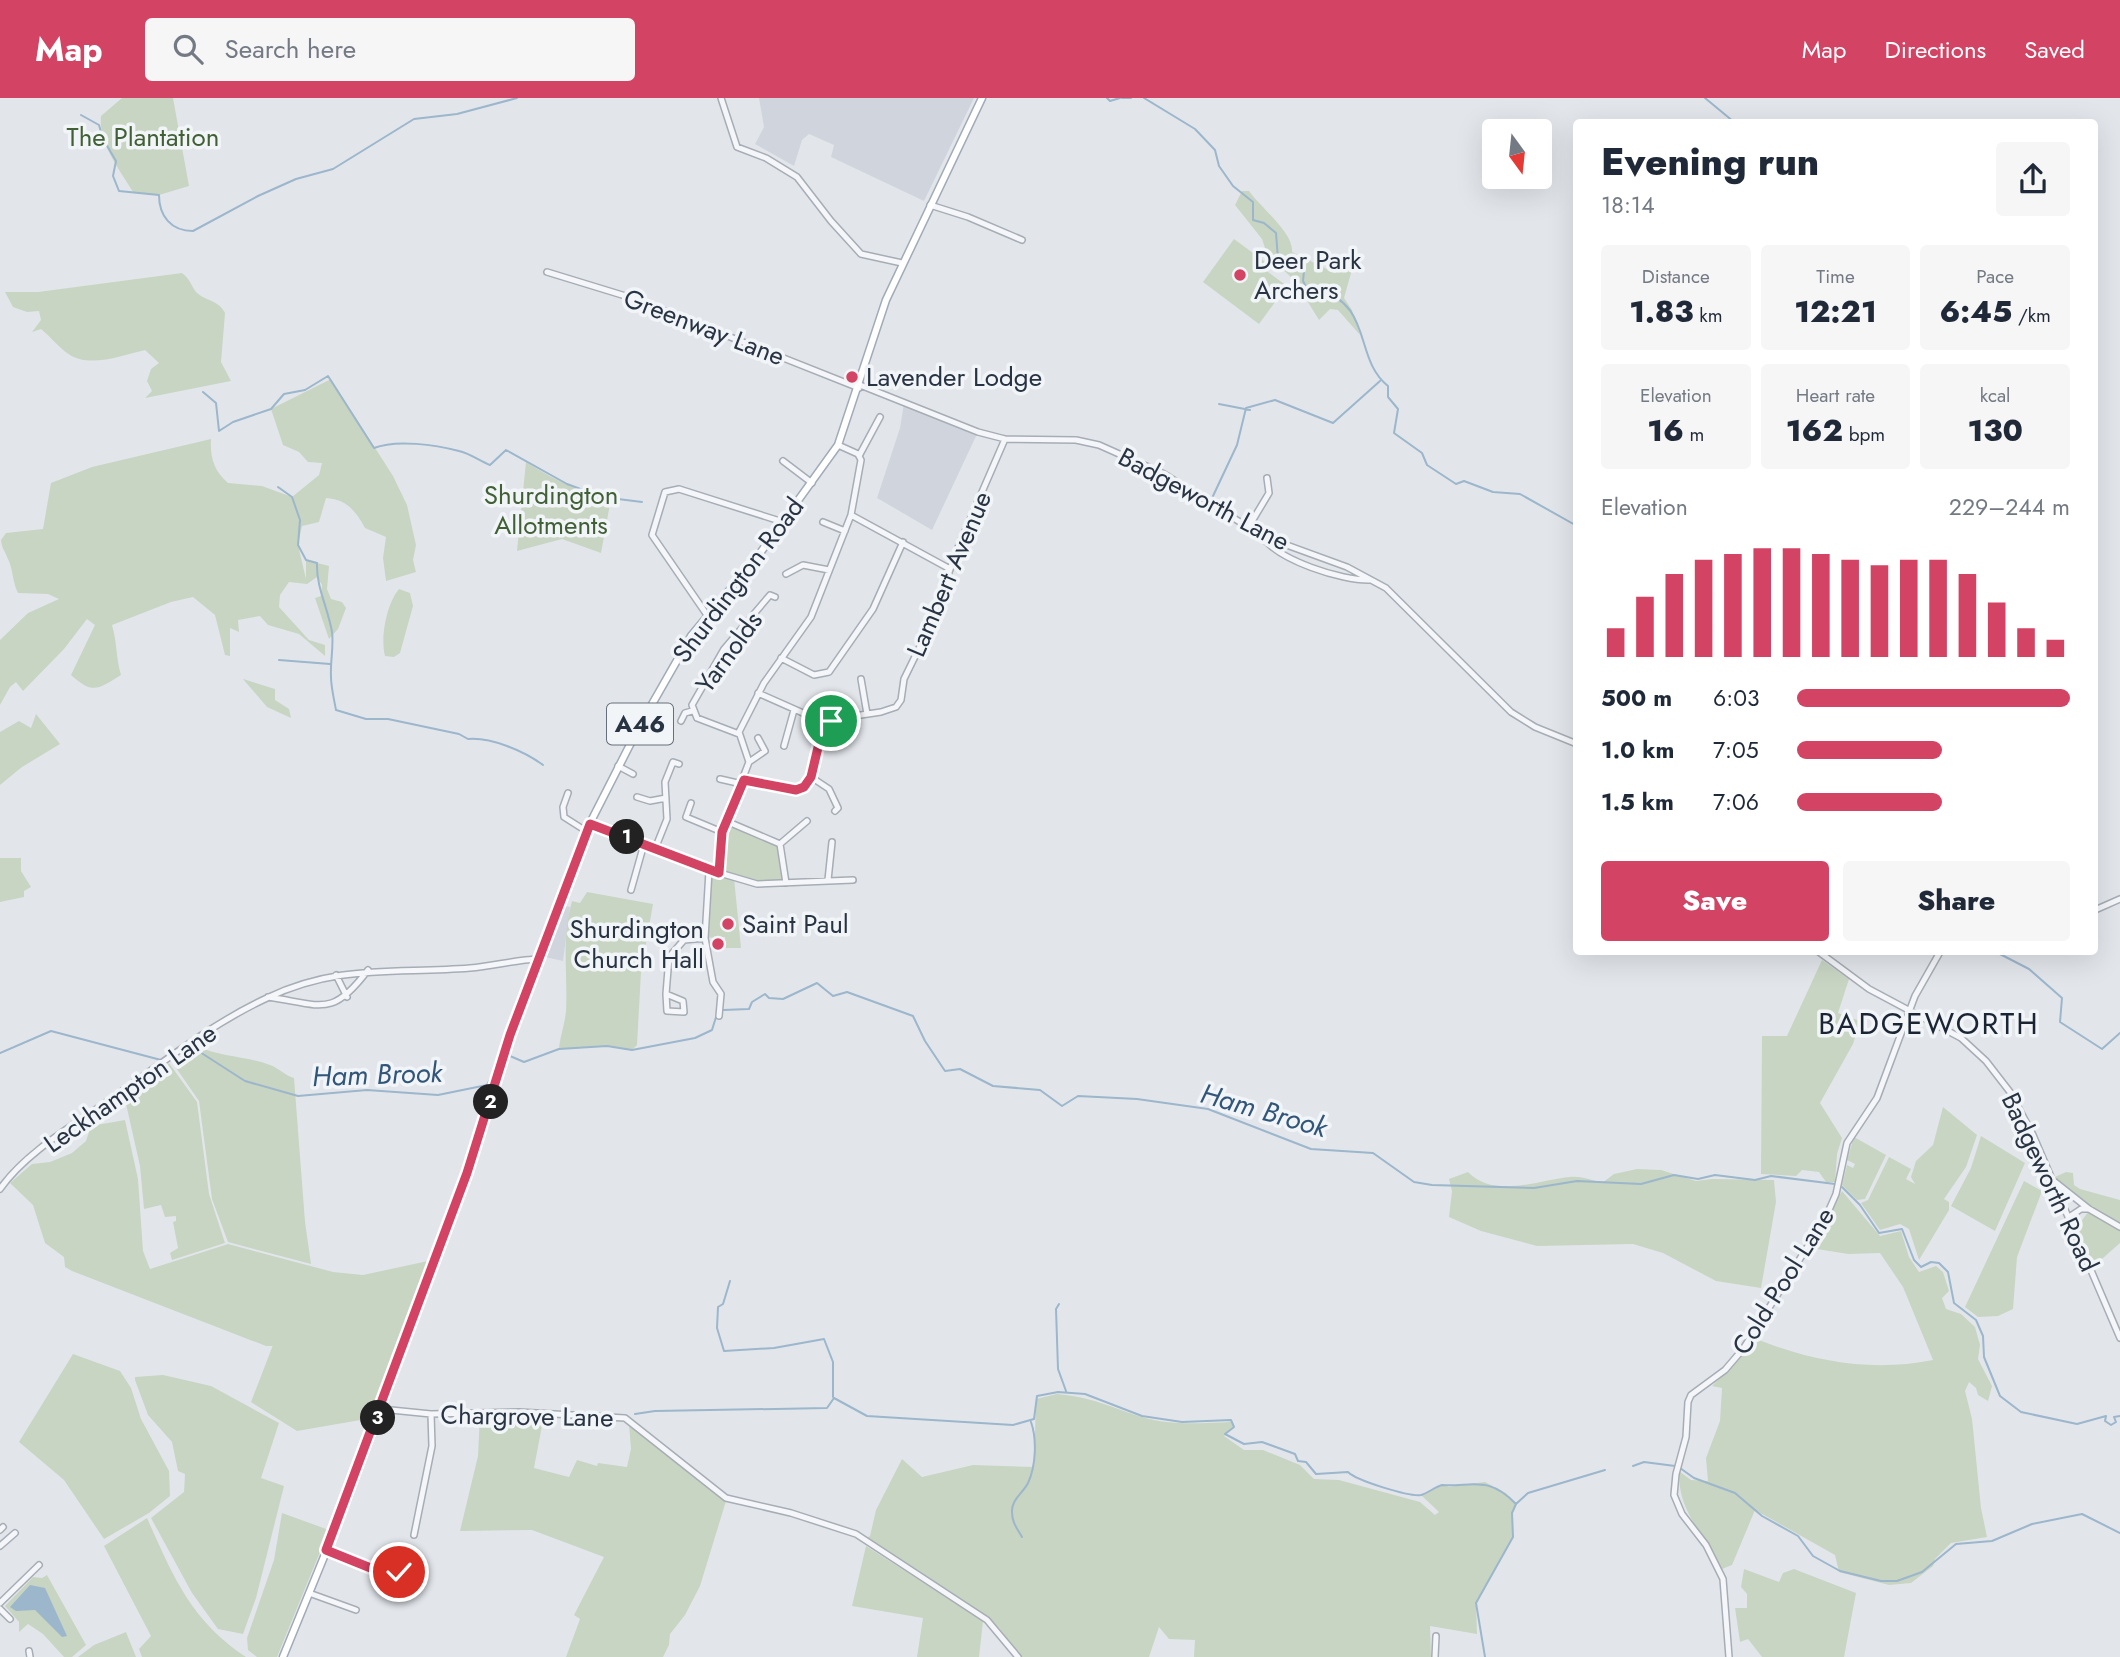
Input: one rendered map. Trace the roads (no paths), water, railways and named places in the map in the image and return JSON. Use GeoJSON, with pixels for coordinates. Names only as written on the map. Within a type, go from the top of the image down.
{"type":"FeatureCollection","features":[{"type":"Feature","properties":{"kind":"main road","name":"Shurdington Road"},"geometry":{"type":"LineString","coordinates":[[282,1657],[381,1409],[484,1126],[510,1035],[588,827],[679,655],[783,522],[838,445],[860,386],[875,330],[902,263],[982,98]]}},
{"type":"Feature","properties":{"kind":"street"},"geometry":{"type":"LineString","coordinates":[[721,98],[737,147],[766,158],[797,177],[823,212],[861,254],[902,263]]}},
{"type":"Feature","properties":{"kind":"street"},"geometry":{"type":"LineString","coordinates":[[930,205],[968,217],[1022,240]]}},
{"type":"Feature","properties":{"kind":"street","name":"Greenway Lane"},"geometry":{"type":"LineString","coordinates":[[547,272],[632,298],[860,386]]}},
{"type":"Feature","properties":{"kind":"street","name":"Badgeworth Lane"},"geometry":{"type":"LineString","coordinates":[[860,386],[945,421],[1005,439],[1076,440],[1099,445],[1164,474],[1262,536],[1372,580],[1397,596],[1511,712],[1535,727],[1573,742]]}},
{"type":"Feature","properties":{"kind":"street"},"geometry":{"type":"LineString","coordinates":[[719,873],[722,832],[749,762],[739,734],[758,692],[808,622],[851,515],[859,456],[880,417]]}},
{"type":"Feature","properties":{"kind":"street","name":"Lambert Avenue"},"geometry":{"type":"LineString","coordinates":[[867,715],[893,709],[901,700],[904,679],[927,632],[950,569],[1005,439]]}},
{"type":"Feature","properties":{"kind":"street"},"geometry":{"type":"LineString","coordinates":[[838,445],[859,456]]}},
{"type":"Feature","properties":{"kind":"street"},"geometry":{"type":"LineString","coordinates":[[783,461],[812,483]]}},
{"type":"Feature","properties":{"kind":"street"},"geometry":{"type":"LineString","coordinates":[[1248,528],[1269,493],[1267,478]]}},
{"type":"Feature","properties":{"kind":"street"},"geometry":{"type":"LineString","coordinates":[[708,615],[652,535],[664,492],[678,489],[783,522]]}},
{"type":"Feature","properties":{"kind":"street"},"geometry":{"type":"LineString","coordinates":[[851,515],[950,569]]}},
{"type":"Feature","properties":{"kind":"street"},"geometry":{"type":"LineString","coordinates":[[823,522],[845,531]]}},
{"type":"Feature","properties":{"kind":"street"},"geometry":{"type":"LineString","coordinates":[[1262,536],[1268,545],[1300,562],[1362,580],[1372,580]]}},
{"type":"Feature","properties":{"kind":"street"},"geometry":{"type":"LineString","coordinates":[[781,658],[814,675],[822,676],[831,669],[873,609],[902,542]]}},
{"type":"Feature","properties":{"kind":"street"},"geometry":{"type":"LineString","coordinates":[[786,574],[801,565],[829,570]]}},
{"type":"Feature","properties":{"kind":"street","name":"Yarnolds"},"geometry":{"type":"LineString","coordinates":[[739,734],[699,719],[692,711],[692,705],[714,663],[770,595]]}},
{"type":"Feature","properties":{"kind":"street"},"geometry":{"type":"LineString","coordinates":[[758,692],[824,722],[867,715],[861,679]]}},
{"type":"Feature","properties":{"kind":"street"},"geometry":{"type":"LineString","coordinates":[[784,746],[794,710]]}},
{"type":"Feature","properties":{"kind":"street","name":"Yarnolds"},"geometry":{"type":"LineString","coordinates":[[681,721],[685,713],[692,711]]}},
{"type":"Feature","properties":{"kind":"street"},"geometry":{"type":"LineString","coordinates":[[720,779],[798,790],[806,786],[811,777],[824,722]]}},
{"type":"Feature","properties":{"kind":"street"},"geometry":{"type":"LineString","coordinates":[[749,762],[765,751],[758,738]]}},
{"type":"Feature","properties":{"kind":"street"},"geometry":{"type":"LineString","coordinates":[[655,849],[667,819],[665,782],[673,762]]}},
{"type":"Feature","properties":{"kind":"street"},"geometry":{"type":"LineString","coordinates":[[618,766],[633,774]]}},
{"type":"Feature","properties":{"kind":"street"},"geometry":{"type":"LineString","coordinates":[[811,777],[829,789],[839,809]]}},
{"type":"Feature","properties":{"kind":"street"},"geometry":{"type":"LineString","coordinates":[[568,793],[563,807],[564,817],[644,844],[709,871],[757,884],[852,880]]}},
{"type":"Feature","properties":{"kind":"street"},"geometry":{"type":"LineString","coordinates":[[637,797],[650,802],[666,798]]}},
{"type":"Feature","properties":{"kind":"street"},"geometry":{"type":"LineString","coordinates":[[691,803],[686,817],[722,832]]}},
{"type":"Feature","properties":{"kind":"street"},"geometry":{"type":"LineString","coordinates":[[726,821],[780,844]]}},
{"type":"Feature","properties":{"kind":"street"},"geometry":{"type":"LineString","coordinates":[[780,844],[807,821]]}},
{"type":"Feature","properties":{"kind":"street"},"geometry":{"type":"LineString","coordinates":[[828,880],[832,842]]}},
{"type":"Feature","properties":{"kind":"street"},"geometry":{"type":"LineString","coordinates":[[631,890],[644,844]]}},
{"type":"Feature","properties":{"kind":"street"},"geometry":{"type":"LineString","coordinates":[[780,844],[786,883]]}},
{"type":"Feature","properties":{"kind":"street"},"geometry":{"type":"LineString","coordinates":[[709,871],[705,938],[713,982],[720,994],[719,1016]]}},
{"type":"Feature","properties":{"kind":"street"},"geometry":{"type":"LineString","coordinates":[[2098,909],[2120,899]]}},
{"type":"Feature","properties":{"kind":"street"},"geometry":{"type":"LineString","coordinates":[[666,994],[683,1002],[684,1012],[667,1011],[666,994],[669,961],[674,947],[688,938],[705,938]]}},
{"type":"Feature","properties":{"kind":"street"},"geometry":{"type":"LineString","coordinates":[[1823,955],[1869,989],[1909,1012]]}},
{"type":"Feature","properties":{"kind":"street","name":"Cold Pool Lane"},"geometry":{"type":"LineString","coordinates":[[1729,1657],[1723,1579],[1706,1545],[1682,1514],[1674,1495],[1675,1474],[1686,1437],[1688,1402],[1691,1395],[1725,1370],[1756,1331],[1825,1219],[1836,1194],[1847,1143],[1877,1098],[1909,1012],[1938,955]]}},
{"type":"Feature","properties":{"kind":"street","name":"Leckhampton Lane"},"geometry":{"type":"LineString","coordinates":[[0,1189],[24,1163],[93,1112],[219,1025],[268,997],[336,975],[368,970],[468,968],[538,959]]}},
{"type":"Feature","properties":{"kind":"street"},"geometry":{"type":"LineString","coordinates":[[268,997],[330,1005],[347,997],[368,970]]}},
{"type":"Feature","properties":{"kind":"street"},"geometry":{"type":"LineString","coordinates":[[336,975],[347,997]]}},
{"type":"Feature","properties":{"kind":"street","name":"Badgeworth Road"},"geometry":{"type":"LineString","coordinates":[[1909,1012],[1961,1038],[1986,1061],[2010,1091],[2053,1180],[2120,1338]]}},
{"type":"Feature","properties":{"kind":"street"},"geometry":{"type":"LineString","coordinates":[[2053,1180],[2071,1197],[2120,1227]]}},
{"type":"Feature","properties":{"kind":"street"},"geometry":{"type":"LineString","coordinates":[[2063,1203],[2063,1198],[2071,1197]]}},
{"type":"Feature","properties":{"kind":"street"},"geometry":{"type":"LineString","coordinates":[[2069,1217],[2081,1209],[2089,1209]]}},
{"type":"Feature","properties":{"kind":"street","name":"Chargrove Lane"},"geometry":{"type":"LineString","coordinates":[[381,1409],[431,1414],[519,1412],[625,1418],[726,1498],[792,1513],[856,1534],[987,1620],[1018,1657]]}},
{"type":"Feature","properties":{"kind":"street"},"geometry":{"type":"LineString","coordinates":[[414,1535],[432,1446],[431,1414]]}},
{"type":"Feature","properties":{"kind":"street"},"geometry":{"type":"LineString","coordinates":[[0,1546],[15,1533]]}},
{"type":"Feature","properties":{"kind":"street"},"geometry":{"type":"LineString","coordinates":[[326,1550],[388,1575],[398,1573],[401,1568]]}},
{"type":"Feature","properties":{"kind":"street"},"geometry":{"type":"LineString","coordinates":[[0,1603],[39,1564]]}},
{"type":"Feature","properties":{"kind":"street"},"geometry":{"type":"LineString","coordinates":[[309,1593],[356,1610]]}},
{"type":"Feature","properties":{"kind":"street"},"geometry":{"type":"LineString","coordinates":[[0,1609],[10,1619]]}},
{"type":"Feature","properties":{"kind":"street"},"geometry":{"type":"LineString","coordinates":[[1435,1657],[1436,1636]]}},
{"type":"Feature","properties":{"kind":"water"},"geometry":{"type":"Polygon","coordinates":[[[30,1585],[45,1588],[67,1636],[62,1637],[35,1610],[16,1611],[10,1607],[30,1585]]]}},
{"type":"Feature","properties":{"kind":"waterway"},"geometry":{"type":"LineString","coordinates":[[81,115],[99,125],[103,139],[116,161],[113,176],[119,191],[159,195],[161,209],[168,221],[178,228],[193,231],[296,179],[333,169],[414,119],[457,114],[517,98]]}},
{"type":"Feature","properties":{"kind":"waterway"},"geometry":{"type":"LineString","coordinates":[[1107,98],[1110,101],[1120,98]]}},
{"type":"Feature","properties":{"kind":"waterway"},"geometry":{"type":"LineString","coordinates":[[1122,98],[1131,98]]}},
{"type":"Feature","properties":{"kind":"waterway"},"geometry":{"type":"LineString","coordinates":[[1144,98],[1195,129],[1215,150],[1219,166],[1233,186],[1253,202],[1253,220],[1264,223],[1276,233],[1278,259],[1304,271],[1303,281],[1310,294],[1317,289],[1335,297],[1347,307],[1361,333],[1370,361],[1388,386],[1388,397],[1398,409],[1394,433],[1422,453],[1427,465],[1456,484],[1464,481],[1493,492],[1520,494],[1573,524]]}},
{"type":"Feature","properties":{"kind":"waterway"},"geometry":{"type":"LineString","coordinates":[[1705,98],[1730,119]]}},
{"type":"Feature","properties":{"kind":"waterway"},"geometry":{"type":"LineString","coordinates":[[203,392],[216,403],[219,431],[233,422],[271,409],[284,394],[305,390],[328,376],[374,448],[404,443],[428,445],[463,452],[490,465],[506,450],[567,484],[602,497],[642,502]]}},
{"type":"Feature","properties":{"kind":"waterway"},"geometry":{"type":"LineString","coordinates":[[1213,496],[1237,445],[1246,408],[1275,400],[1333,423],[1380,381]]}},
{"type":"Feature","properties":{"kind":"waterway"},"geometry":{"type":"LineString","coordinates":[[1219,404],[1250,410]]}},
{"type":"Feature","properties":{"kind":"waterway"},"geometry":{"type":"LineString","coordinates":[[278,487],[292,497],[300,520],[298,545],[306,560],[317,563],[318,581],[332,632],[331,681],[336,710],[366,719],[388,719],[459,734],[468,739],[497,743],[517,750],[543,765]]}},
{"type":"Feature","properties":{"kind":"waterway"},"geometry":{"type":"LineString","coordinates":[[279,660],[330,664]]}},
{"type":"Feature","properties":{"kind":"waterway"},"geometry":{"type":"LineString","coordinates":[[2002,955],[2029,969],[2062,998],[2060,1022],[2102,1049],[2120,1033]]}},
{"type":"Feature","properties":{"kind":"waterway","name":"Ham Brook"},"geometry":{"type":"LineString","coordinates":[[723,1010],[749,1009],[752,1002],[765,994],[769,998],[783,999],[817,983],[833,996],[847,992],[913,1016],[925,1041],[945,1071],[960,1069],[993,1086],[1040,1090],[1062,1106],[1078,1096],[1137,1099],[1208,1109],[1311,1149],[1373,1153],[1414,1182],[1432,1185],[1534,1188],[1577,1181],[1641,1184],[1674,1175],[1698,1179],[1715,1175],[1755,1180],[1771,1176],[1835,1184]]}},
{"type":"Feature","properties":{"kind":"waterway","name":"Ham Brook"},"geometry":{"type":"LineString","coordinates":[[505,1060],[510,1056],[524,1062],[559,1049],[607,1046],[632,1050],[695,1038],[712,1030],[716,1017]]}},
{"type":"Feature","properties":{"kind":"waterway","name":"Ham Brook"},"geometry":{"type":"LineString","coordinates":[[0,1053],[51,1031],[161,1060]]}},
{"type":"Feature","properties":{"kind":"waterway","name":"Ham Brook"},"geometry":{"type":"LineString","coordinates":[[189,1045],[245,1081],[298,1096],[367,1090],[438,1095],[487,1085],[498,1065]]}},
{"type":"Feature","properties":{"kind":"waterway","name":"Ham Brook"},"geometry":{"type":"LineString","coordinates":[[1842,1187],[1860,1205],[1879,1233],[1902,1229],[1914,1260],[1921,1267],[1931,1262],[1939,1263],[1948,1272],[1954,1303],[1976,1320],[1983,1336],[1984,1357],[2000,1396],[2021,1412],[2077,1424],[2106,1416],[2105,1421],[2111,1425],[2116,1422],[2114,1417],[2120,1416]]}},
{"type":"Feature","properties":{"kind":"waterway"},"geometry":{"type":"LineString","coordinates":[[730,1281],[723,1304],[718,1307],[717,1328],[724,1351],[774,1348],[824,1339],[833,1362],[833,1397]]}},
{"type":"Feature","properties":{"kind":"waterway"},"geometry":{"type":"LineString","coordinates":[[1059,1304],[1056,1309],[1058,1369],[1066,1391]]}},
{"type":"Feature","properties":{"kind":"waterway"},"geometry":{"type":"LineString","coordinates":[[635,1414],[655,1411],[827,1408],[834,1398],[867,1416],[1013,1425],[1034,1419],[1037,1396],[1058,1392],[1085,1394],[1142,1416],[1182,1422],[1231,1420],[1234,1427],[1225,1434],[1244,1444],[1262,1442],[1295,1454],[1298,1461],[1306,1462],[1316,1474],[1348,1472],[1372,1484],[1415,1495],[1424,1494],[1442,1485],[1480,1484],[1497,1489],[1516,1504]]}},
{"type":"Feature","properties":{"kind":"waterway"},"geometry":{"type":"LineString","coordinates":[[1022,1537],[1014,1522],[1012,1508],[1028,1483],[1033,1469],[1035,1444],[1031,1422]]}},
{"type":"Feature","properties":{"kind":"waterway"},"geometry":{"type":"LineString","coordinates":[[1633,1466],[1644,1462],[1675,1466]]}},
{"type":"Feature","properties":{"kind":"waterway"},"geometry":{"type":"LineString","coordinates":[[1680,1468],[1694,1478],[1735,1493],[1762,1516],[1798,1536],[1813,1556],[1840,1571],[1881,1581],[1897,1581],[1922,1572],[1956,1544],[1992,1541],[2032,1524],[2082,1514],[2120,1533]]}},
{"type":"Feature","properties":{"kind":"waterway"},"geometry":{"type":"LineString","coordinates":[[1485,1657],[1476,1603],[1513,1537],[1512,1513],[1516,1504],[1528,1493],[1605,1470]]}},
{"type":"Feature","properties":{"kind":"place","name":"Deer Park Archers"},"geometry":{"type":"Point","coordinates":[1240,275]}},
{"type":"Feature","properties":{"kind":"place","name":"Lavender Lodge"},"geometry":{"type":"Point","coordinates":[852,377]}},
{"type":"Feature","properties":{"kind":"place","name":"Saint Paul"},"geometry":{"type":"Point","coordinates":[728,924]}},
{"type":"Feature","properties":{"kind":"place","name":"Shurdington Church Hall"},"geometry":{"type":"Point","coordinates":[718,944]}},
{"type":"Feature","properties":{"kind":"district","name":"BADGEWORTH"},"geometry":{"type":"Point","coordinates":[1929,1024]}},
{"type":"Feature","properties":{"kind":"park label","name":"The Plantation"},"geometry":{"type":"Point","coordinates":[143,137]}},
{"type":"Feature","properties":{"kind":"park label","name":"Shurdington Allotments"},"geometry":{"type":"Point","coordinates":[551,510]}}]}
